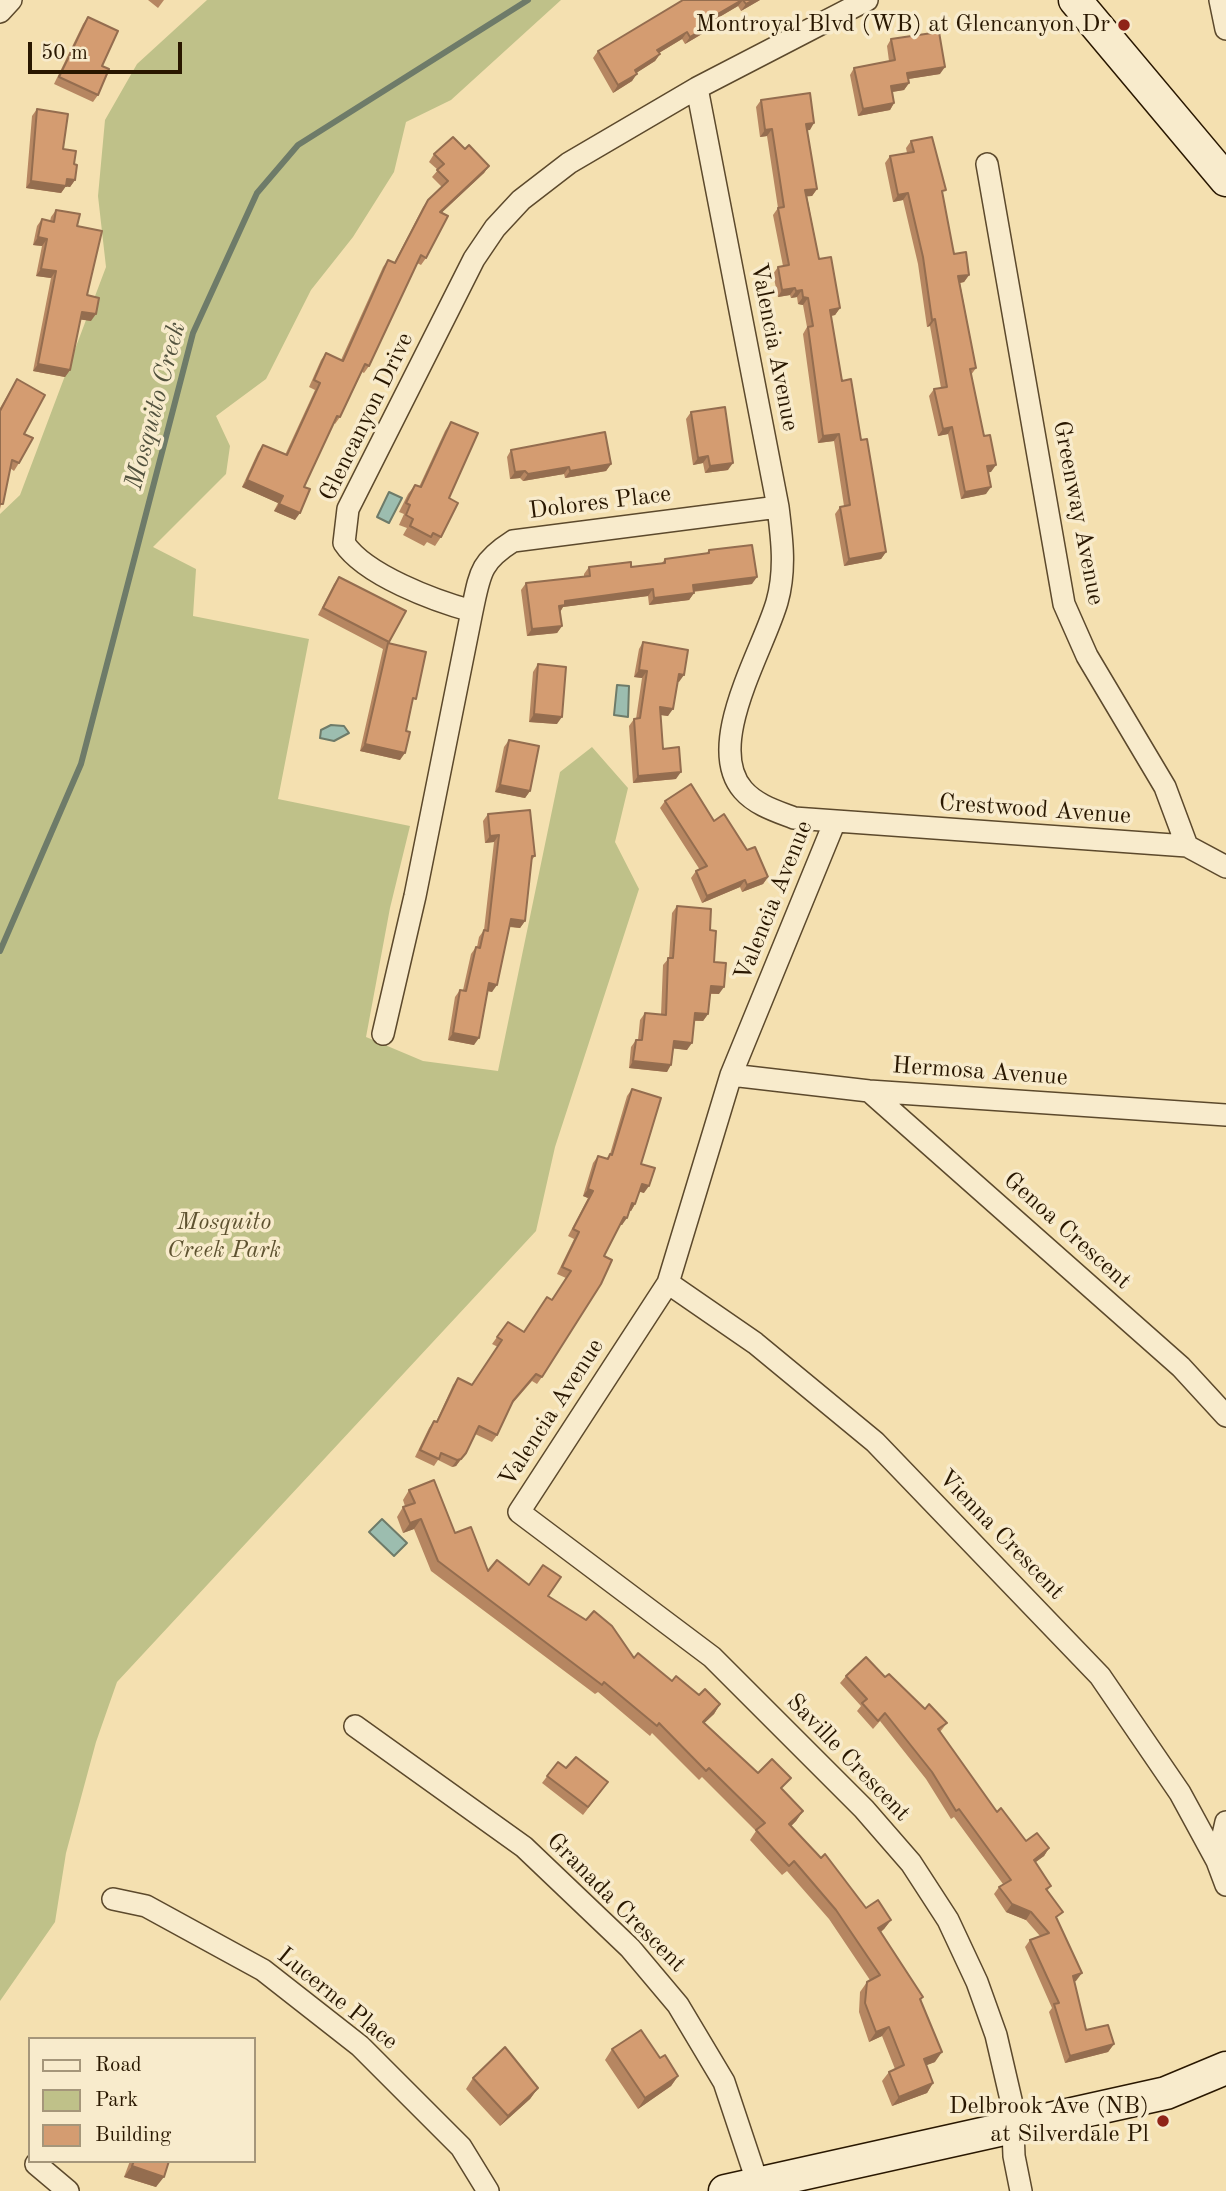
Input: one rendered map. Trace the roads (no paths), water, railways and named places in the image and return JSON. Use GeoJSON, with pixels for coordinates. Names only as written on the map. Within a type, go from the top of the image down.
{"type":"FeatureCollection","features":[{"type":"Feature","properties":{"kind":"street"},"geometry":{"type":"LineString","coordinates":[[0,12],[11,0]]}},
{"type":"Feature","properties":{"kind":"street","name":"Glencanyon Drive"},"geometry":{"type":"LineString","coordinates":[[472,611],[434,599],[354,559],[344,543],[348,509],[474,259],[495,228],[521,201],[569,163],[697,88],[867,0]]}},
{"type":"Feature","properties":{"kind":"street"},"geometry":{"type":"LineString","coordinates":[[1075,0],[1226,180]]}},
{"type":"Feature","properties":{"kind":"street"},"geometry":{"type":"LineString","coordinates":[[1220,0],[1226,29]]}},
{"type":"Feature","properties":{"kind":"street","name":"Valencia Avenue"},"geometry":{"type":"LineString","coordinates":[[519,1512],[668,1283],[732,1075],[835,821],[794,818],[765,807],[743,790],[731,771],[728,744],[738,706],[778,600],[784,558],[778,506],[697,88]]}},
{"type":"Feature","properties":{"kind":"street","name":"Greenway Avenue"},"geometry":{"type":"LineString","coordinates":[[987,164],[1064,604],[1087,656],[1165,787],[1187,846]]}},
{"type":"Feature","properties":{"kind":"street","name":"Dolores Place"},"geometry":{"type":"LineString","coordinates":[[472,611],[478,583],[490,556],[513,541],[778,506]]}},
{"type":"Feature","properties":{"kind":"street"},"geometry":{"type":"LineString","coordinates":[[383,1034],[472,611]]}},
{"type":"Feature","properties":{"kind":"street","name":"Crestwood Avenue"},"geometry":{"type":"LineString","coordinates":[[835,821],[1187,846],[1226,867]]}},
{"type":"Feature","properties":{"kind":"street","name":"Hermosa Avenue"},"geometry":{"type":"LineString","coordinates":[[732,1075],[869,1091],[1226,1115]]}},
{"type":"Feature","properties":{"kind":"street","name":"Genoa Crescent"},"geometry":{"type":"LineString","coordinates":[[869,1091],[1181,1367],[1226,1416]]}},
{"type":"Feature","properties":{"kind":"street","name":"Vienna Crescent"},"geometry":{"type":"LineString","coordinates":[[668,1283],[755,1343],[875,1442],[1100,1676],[1180,1793],[1217,1861],[1226,1885]]}},
{"type":"Feature","properties":{"kind":"street","name":"Saville Crescent"},"geometry":{"type":"LineString","coordinates":[[519,1512],[712,1657],[864,1809],[911,1863],[948,1920],[977,1982],[996,2035],[1012,2104],[1014,2156],[1021,2191]]}},
{"type":"Feature","properties":{"kind":"street","name":"Granada Crescent"},"geometry":{"type":"LineString","coordinates":[[355,1726],[524,1847],[630,1948],[678,2005],[724,2082],[758,2184]]}},
{"type":"Feature","properties":{"kind":"street"},"geometry":{"type":"LineString","coordinates":[[1217,1861],[1226,1822]]}},
{"type":"Feature","properties":{"kind":"street","name":"Lucerne Place"},"geometry":{"type":"LineString","coordinates":[[113,1899],[146,1906],[263,1970],[360,2046],[461,2147],[488,2191]]}},
{"type":"Feature","properties":{"kind":"street"},"geometry":{"type":"LineString","coordinates":[[725,2191],[1166,2093],[1226,2068]]}},
{"type":"Feature","properties":{"kind":"street"},"geometry":{"type":"LineString","coordinates":[[36,2164],[68,2191]]}},
{"type":"Feature","properties":{"kind":"waterway","name":"Mosquito Creek"},"geometry":{"type":"LineString","coordinates":[[0,951],[81,764],[193,333],[257,193],[298,145],[528,0]]}},
{"type":"Feature","properties":{"kind":"place","name":"Montroyal Blvd (WB) at Glencanyon Dr"},"geometry":{"type":"Point","coordinates":[1124,25]}},
{"type":"Feature","properties":{"kind":"place","name":"Delbrook Ave (NB) at Silverdale Pl"},"geometry":{"type":"Point","coordinates":[1163,2121]}},
{"type":"Feature","properties":{"kind":"park label","name":"Mosquito Creek Park"},"geometry":{"type":"Point","coordinates":[224,1237]}}]}
